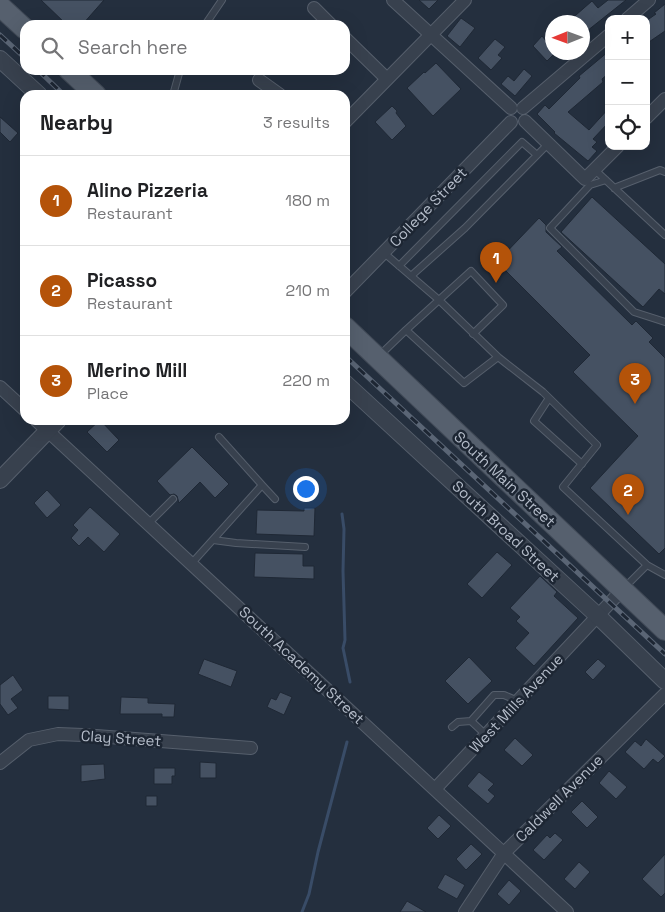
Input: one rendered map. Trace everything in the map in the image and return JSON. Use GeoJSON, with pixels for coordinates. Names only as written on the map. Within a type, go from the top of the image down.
{"type":"FeatureCollection","features":[{"type":"Feature","properties":{"kind":"main road"},"geometry":{"type":"LineString","coordinates":[[0,6],[20,24]]}},
{"type":"Feature","properties":{"kind":"main road"},"geometry":{"type":"LineString","coordinates":[[74,75],[91,90]]}},
{"type":"Feature","properties":{"kind":"main road","name":"South Main Street"},"geometry":{"type":"LineString","coordinates":[[350,332],[665,630]]}},
{"type":"Feature","properties":{"kind":"street"},"geometry":{"type":"LineString","coordinates":[[393,0],[431,34],[517,108],[527,116],[525,121],[517,125],[511,122],[508,115],[517,108],[605,38]]}},
{"type":"Feature","properties":{"kind":"street"},"geometry":{"type":"LineString","coordinates":[[350,117],[465,0]]}},
{"type":"Feature","properties":{"kind":"street"},"geometry":{"type":"LineString","coordinates":[[632,15],[649,0]]}},
{"type":"Feature","properties":{"kind":"street"},"geometry":{"type":"LineString","coordinates":[[314,8],[326,20]]}},
{"type":"Feature","properties":{"kind":"street"},"geometry":{"type":"LineString","coordinates":[[350,43],[387,80]]}},
{"type":"Feature","properties":{"kind":"street"},"geometry":{"type":"LineString","coordinates":[[0,58],[34,90]]}},
{"type":"Feature","properties":{"kind":"street"},"geometry":{"type":"LineString","coordinates":[[259,80],[273,90]]}},
{"type":"Feature","properties":{"kind":"street"},"geometry":{"type":"LineString","coordinates":[[650,114],[665,99]]}},
{"type":"Feature","properties":{"kind":"street"},"geometry":{"type":"LineString","coordinates":[[525,121],[588,182],[595,170],[614,150]]}},
{"type":"Feature","properties":{"kind":"street","name":"College Street"},"geometry":{"type":"LineString","coordinates":[[350,287],[511,122]]}},
{"type":"Feature","properties":{"kind":"street"},"geometry":{"type":"LineString","coordinates":[[0,387],[20,405]]}},
{"type":"Feature","properties":{"kind":"street","name":"South Broad Street"},"geometry":{"type":"LineString","coordinates":[[350,387],[598,616],[665,681]]}},
{"type":"Feature","properties":{"kind":"street"},"geometry":{"type":"LineString","coordinates":[[0,480],[46,425]]}},
{"type":"Feature","properties":{"kind":"street","name":"South Academy Street"},"geometry":{"type":"LineString","coordinates":[[48,425],[149,523],[567,912]]}},
{"type":"Feature","properties":{"kind":"street","name":"West Mills Avenue"},"geometry":{"type":"LineString","coordinates":[[435,789],[622,590]]}},
{"type":"Feature","properties":{"kind":"street","name":"Caldwell Avenue"},"geometry":{"type":"LineString","coordinates":[[465,912],[504,853],[665,694]]}},
{"type":"Feature","properties":{"kind":"street","name":"Clay Street"},"geometry":{"type":"LineString","coordinates":[[0,764],[29,740],[58,734],[251,748]]}},
{"type":"Feature","properties":{"kind":"lane"},"geometry":{"type":"LineString","coordinates":[[208,20],[222,0]]}},
{"type":"Feature","properties":{"kind":"lane"},"geometry":{"type":"LineString","coordinates":[[174,90],[179,75]]}},
{"type":"Feature","properties":{"kind":"lane"},"geometry":{"type":"LineString","coordinates":[[399,266],[522,142],[537,155]]}},
{"type":"Feature","properties":{"kind":"lane"},"geometry":{"type":"LineString","coordinates":[[411,276],[465,228],[549,143]]}},
{"type":"Feature","properties":{"kind":"lane"},"geometry":{"type":"LineString","coordinates":[[595,170],[665,236]]}},
{"type":"Feature","properties":{"kind":"lane"},"geometry":{"type":"LineString","coordinates":[[614,188],[660,170],[665,172]]}},
{"type":"Feature","properties":{"kind":"lane"},"geometry":{"type":"LineString","coordinates":[[606,180],[588,182],[550,228],[634,312],[665,322]]}},
{"type":"Feature","properties":{"kind":"lane"},"geometry":{"type":"LineString","coordinates":[[383,252],[439,300],[498,357],[549,398],[598,445],[563,487],[647,565],[665,575]]}},
{"type":"Feature","properties":{"kind":"lane"},"geometry":{"type":"LineString","coordinates":[[377,358],[471,271],[503,305],[473,334]]}},
{"type":"Feature","properties":{"kind":"lane"},"geometry":{"type":"LineString","coordinates":[[406,330],[464,382],[498,357]]}},
{"type":"Feature","properties":{"kind":"lane"},"geometry":{"type":"LineString","coordinates":[[549,398],[534,421],[582,464]]}},
{"type":"Feature","properties":{"kind":"lane"},"geometry":{"type":"LineString","coordinates":[[219,437],[275,499]]}},
{"type":"Feature","properties":{"kind":"lane"},"geometry":{"type":"LineString","coordinates":[[192,563],[262,485]]}},
{"type":"Feature","properties":{"kind":"lane"},"geometry":{"type":"LineString","coordinates":[[149,523],[173,500]]}},
{"type":"Feature","properties":{"kind":"lane"},"geometry":{"type":"LineString","coordinates":[[213,540],[305,546]]}},
{"type":"Feature","properties":{"kind":"lane"},"geometry":{"type":"LineString","coordinates":[[622,590],[647,565]]}},
{"type":"Feature","properties":{"kind":"lane"},"geometry":{"type":"LineString","coordinates":[[452,727],[458,722],[471,721],[494,695],[504,695],[518,701]]}},
{"type":"Feature","properties":{"kind":"lane"},"geometry":{"type":"LineString","coordinates":[[471,721],[486,735]]}},
{"type":"Feature","properties":{"kind":"building"},"geometry":{"type":"Polygon","coordinates":[[[41,0],[104,0],[86,20],[62,20],[41,0]]]}},
{"type":"Feature","properties":{"kind":"building"},"geometry":{"type":"Polygon","coordinates":[[[419,0],[438,0],[429,9],[419,0]]]}},
{"type":"Feature","properties":{"kind":"building"},"geometry":{"type":"Polygon","coordinates":[[[608,0],[626,0],[590,29],[590,15],[576,15],[592,1],[598,8],[608,0]]]}},
{"type":"Feature","properties":{"kind":"building"},"geometry":{"type":"Polygon","coordinates":[[[665,4],[665,31],[650,41],[650,18],[656,14],[654,13],[665,4]]]}},
{"type":"Feature","properties":{"kind":"building"},"geometry":{"type":"Polygon","coordinates":[[[461,18],[475,28],[460,47],[447,36],[461,18]]]}},
{"type":"Feature","properties":{"kind":"building"},"geometry":{"type":"Polygon","coordinates":[[[542,36],[545,40],[545,59],[533,46],[542,36]]]}},
{"type":"Feature","properties":{"kind":"building"},"geometry":{"type":"Polygon","coordinates":[[[495,39],[505,47],[498,55],[502,58],[491,70],[478,58],[495,39]]]}},
{"type":"Feature","properties":{"kind":"building"},"geometry":{"type":"Polygon","coordinates":[[[605,54],[605,76],[602,79],[603,82],[568,112],[589,130],[605,112],[605,126],[593,139],[597,142],[592,147],[597,151],[588,161],[554,133],[537,114],[545,105],[549,109],[580,78],[579,76],[605,54]]]}},
{"type":"Feature","properties":{"kind":"building"},"geometry":{"type":"Polygon","coordinates":[[[436,63],[461,89],[433,116],[407,88],[436,63]]]}},
{"type":"Feature","properties":{"kind":"building"},"geometry":{"type":"Polygon","coordinates":[[[524,69],[532,76],[515,96],[501,84],[508,76],[514,81],[524,69]]]}},
{"type":"Feature","properties":{"kind":"building"},"geometry":{"type":"Polygon","coordinates":[[[392,106],[406,126],[392,140],[375,122],[392,106]]]}},
{"type":"Feature","properties":{"kind":"building"},"geometry":{"type":"Polygon","coordinates":[[[0,117],[18,133],[10,142],[0,132],[0,117]]]}},
{"type":"Feature","properties":{"kind":"building"},"geometry":{"type":"Polygon","coordinates":[[[592,197],[665,264],[665,294],[659,289],[643,307],[561,232],[592,197]]]}},
{"type":"Feature","properties":{"kind":"building"},"geometry":{"type":"Polygon","coordinates":[[[539,218],[546,225],[546,232],[562,247],[557,251],[632,325],[636,321],[653,338],[649,342],[665,358],[665,548],[659,554],[590,488],[638,436],[573,372],[590,355],[497,262],[539,218]]]}},
{"type":"Feature","properties":{"kind":"building"},"geometry":{"type":"Polygon","coordinates":[[[95,425],[105,425],[119,440],[107,452],[87,432],[95,425]]]}},
{"type":"Feature","properties":{"kind":"building"},"geometry":{"type":"Polygon","coordinates":[[[192,447],[229,484],[215,498],[200,482],[179,503],[177,496],[174,494],[170,495],[157,481],[192,447]]]}},
{"type":"Feature","properties":{"kind":"building"},"geometry":{"type":"Polygon","coordinates":[[[47,490],[61,505],[47,518],[34,503],[47,490]]]}},
{"type":"Feature","properties":{"kind":"building"},"geometry":{"type":"Polygon","coordinates":[[[90,507],[120,534],[104,552],[88,537],[79,546],[71,538],[78,530],[73,525],[90,507]]]}},
{"type":"Feature","properties":{"kind":"building"},"geometry":{"type":"Polygon","coordinates":[[[304,508],[315,508],[314,536],[256,534],[257,510],[304,511],[304,508]]]}},
{"type":"Feature","properties":{"kind":"building"},"geometry":{"type":"Polygon","coordinates":[[[497,552],[512,565],[482,598],[467,584],[497,552]]]}},
{"type":"Feature","properties":{"kind":"building"},"geometry":{"type":"Polygon","coordinates":[[[255,553],[303,554],[303,566],[314,566],[314,579],[254,577],[255,553]]]}},
{"type":"Feature","properties":{"kind":"building"},"geometry":{"type":"Polygon","coordinates":[[[540,576],[557,592],[554,596],[578,618],[534,666],[515,648],[529,633],[516,621],[520,617],[510,608],[540,576]]]}},
{"type":"Feature","properties":{"kind":"building"},"geometry":{"type":"Polygon","coordinates":[[[469,657],[492,681],[468,704],[445,681],[469,657]]]}},
{"type":"Feature","properties":{"kind":"building"},"geometry":{"type":"Polygon","coordinates":[[[204,659],[237,671],[231,687],[198,674],[204,659]]]}},
{"type":"Feature","properties":{"kind":"building"},"geometry":{"type":"Polygon","coordinates":[[[598,659],[606,666],[593,680],[585,672],[598,659]]]}},
{"type":"Feature","properties":{"kind":"building"},"geometry":{"type":"Polygon","coordinates":[[[13,675],[23,690],[11,699],[18,708],[8,715],[0,704],[0,685],[13,675]]]}},
{"type":"Feature","properties":{"kind":"building"},"geometry":{"type":"Polygon","coordinates":[[[280,692],[292,697],[284,715],[267,707],[271,698],[276,700],[280,692]]]}},
{"type":"Feature","properties":{"kind":"building"},"geometry":{"type":"Polygon","coordinates":[[[48,696],[69,696],[69,710],[48,709],[48,696]]]}},
{"type":"Feature","properties":{"kind":"building"},"geometry":{"type":"Polygon","coordinates":[[[121,697],[148,698],[148,703],[175,704],[174,717],[162,717],[162,714],[120,714],[121,697]]]}},
{"type":"Feature","properties":{"kind":"building"},"geometry":{"type":"Polygon","coordinates":[[[515,738],[533,755],[522,766],[504,750],[515,738]]]}},
{"type":"Feature","properties":{"kind":"building"},"geometry":{"type":"Polygon","coordinates":[[[646,739],[665,756],[658,763],[653,759],[644,769],[625,752],[635,741],[641,746],[646,739]]]}},
{"type":"Feature","properties":{"kind":"building"},"geometry":{"type":"Polygon","coordinates":[[[200,762],[216,763],[216,778],[200,778],[200,762]]]}},
{"type":"Feature","properties":{"kind":"building"},"geometry":{"type":"Polygon","coordinates":[[[104,764],[105,779],[81,782],[81,765],[104,764]]]}},
{"type":"Feature","properties":{"kind":"building"},"geometry":{"type":"Polygon","coordinates":[[[154,768],[175,768],[172,784],[154,784],[154,768]]]}},
{"type":"Feature","properties":{"kind":"building"},"geometry":{"type":"Polygon","coordinates":[[[609,771],[627,787],[616,799],[599,783],[609,771]]]}},
{"type":"Feature","properties":{"kind":"building"},"geometry":{"type":"Polygon","coordinates":[[[479,772],[494,784],[488,790],[495,796],[488,804],[467,786],[479,772]]]}},
{"type":"Feature","properties":{"kind":"building"},"geometry":{"type":"Polygon","coordinates":[[[146,796],[157,796],[157,806],[146,806],[146,796]]]}},
{"type":"Feature","properties":{"kind":"building"},"geometry":{"type":"Polygon","coordinates":[[[582,801],[598,817],[587,828],[571,812],[582,801]]]}},
{"type":"Feature","properties":{"kind":"building"},"geometry":{"type":"Polygon","coordinates":[[[439,815],[451,826],[438,839],[427,828],[439,815]]]}},
{"type":"Feature","properties":{"kind":"building"},"geometry":{"type":"Polygon","coordinates":[[[555,833],[563,840],[544,860],[533,850],[547,835],[550,838],[555,833]]]}},
{"type":"Feature","properties":{"kind":"building"},"geometry":{"type":"Polygon","coordinates":[[[471,844],[482,854],[466,870],[456,859],[471,844]]]}},
{"type":"Feature","properties":{"kind":"building"},"geometry":{"type":"Polygon","coordinates":[[[665,854],[665,893],[661,897],[642,879],[665,854]]]}},
{"type":"Feature","properties":{"kind":"building"},"geometry":{"type":"Polygon","coordinates":[[[579,862],[590,872],[575,889],[564,879],[579,862]]]}},
{"type":"Feature","properties":{"kind":"building"},"geometry":{"type":"Polygon","coordinates":[[[445,874],[465,885],[457,899],[437,888],[445,874]]]}},
{"type":"Feature","properties":{"kind":"building"},"geometry":{"type":"Polygon","coordinates":[[[509,880],[521,891],[509,905],[497,894],[509,880]]]}},
{"type":"Feature","properties":{"kind":"building"},"geometry":{"type":"Polygon","coordinates":[[[407,901],[426,912],[400,912],[407,901]]]}},
{"type":"Feature","properties":{"kind":"waterway"},"geometry":{"type":"LineString","coordinates":[[342,514],[344,529],[345,640],[343,648],[350,682]]}},
{"type":"Feature","properties":{"kind":"waterway"},"geometry":{"type":"LineString","coordinates":[[302,912],[309,894],[347,742]]}},
{"type":"Feature","properties":{"kind":"railway"},"geometry":{"type":"LineString","coordinates":[[0,35],[20,53]]}},
{"type":"Feature","properties":{"kind":"railway"},"geometry":{"type":"LineString","coordinates":[[43,75],[59,90]]}},
{"type":"Feature","properties":{"kind":"railway"},"geometry":{"type":"LineString","coordinates":[[350,361],[665,654]]}},
{"type":"Feature","properties":{"kind":"place","name":"Alino Pizzeria"},"geometry":{"type":"Point","coordinates":[496,283]}},
{"type":"Feature","properties":{"kind":"place","name":"Merino Mill"},"geometry":{"type":"Point","coordinates":[635,404]}},
{"type":"Feature","properties":{"kind":"place","name":"Picasso"},"geometry":{"type":"Point","coordinates":[628,515]}}]}
